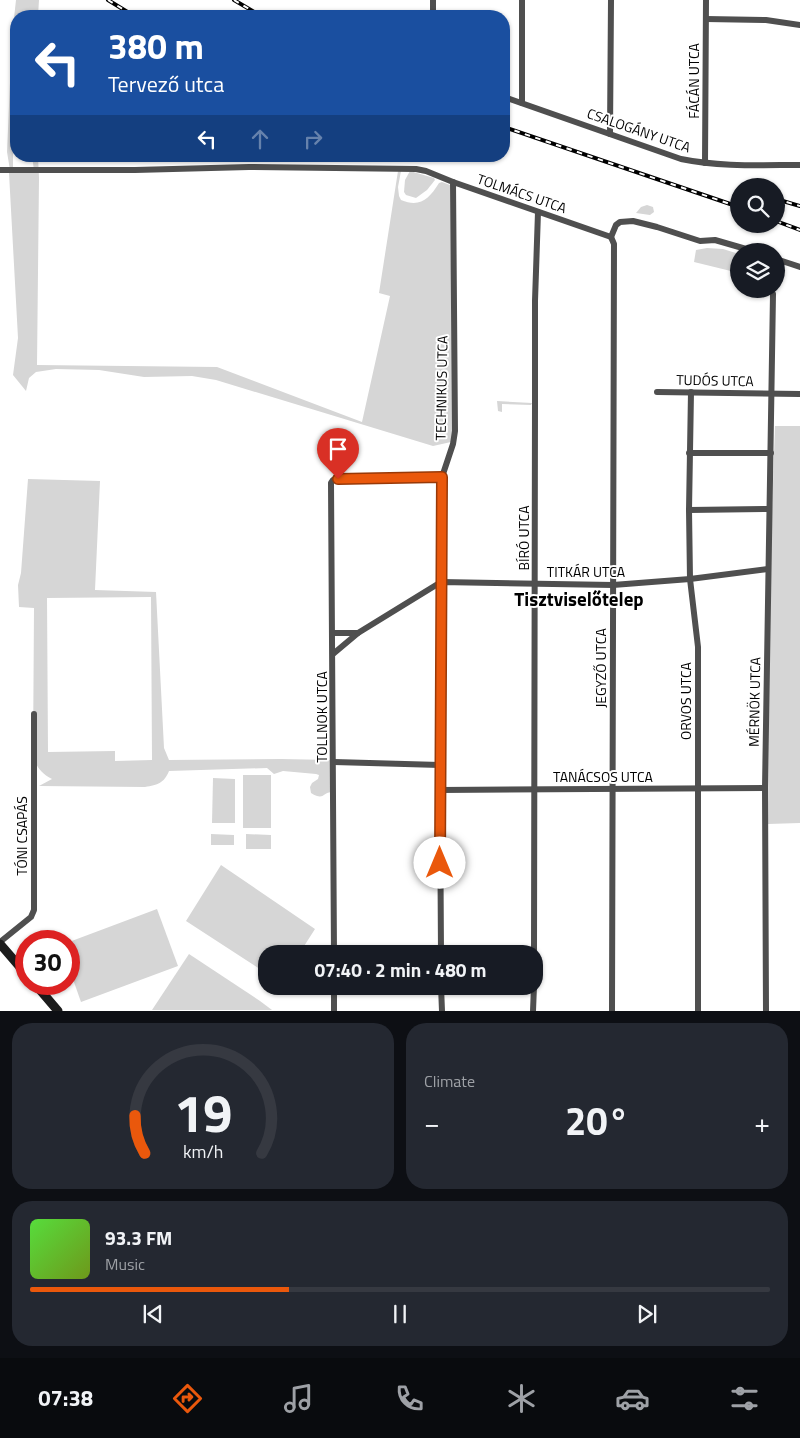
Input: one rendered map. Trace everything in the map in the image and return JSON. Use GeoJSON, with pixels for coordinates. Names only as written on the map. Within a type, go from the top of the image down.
{"type":"FeatureCollection","features":[{"type":"Feature","properties":{"kind":"main road"},"geometry":{"type":"LineString","coordinates":[[0,943],[15,961]]}},
{"type":"Feature","properties":{"kind":"main road"},"geometry":{"type":"LineString","coordinates":[[45,995],[58,1010]]}},
{"type":"Feature","properties":{"kind":"street"},"geometry":{"type":"LineString","coordinates":[[522,0],[522,103]]}},
{"type":"Feature","properties":{"kind":"street"},"geometry":{"type":"LineString","coordinates":[[610,134],[611,0]]}},
{"type":"Feature","properties":{"kind":"street","name":"FÁCÁN UTCA"},"geometry":{"type":"LineString","coordinates":[[705,162],[706,0]]}},
{"type":"Feature","properties":{"kind":"street"},"geometry":{"type":"LineString","coordinates":[[706,19],[766,20],[800,26]]}},
{"type":"Feature","properties":{"kind":"street","name":"CSALOGÁNY UTCA"},"geometry":{"type":"LineString","coordinates":[[510,99],[670,156],[695,162],[800,165]]}},
{"type":"Feature","properties":{"kind":"street","name":"TOLMÁCS UTCA"},"geometry":{"type":"LineString","coordinates":[[0,170],[135,170],[249,167],[405,168],[426,171],[611,237]]}},
{"type":"Feature","properties":{"kind":"street","name":"TECHNIKUS UTCA"},"geometry":{"type":"LineString","coordinates":[[441,945],[442,477],[453,444],[455,431],[453,182]]}},
{"type":"Feature","properties":{"kind":"street","name":"BÍRÓ UTCA"},"geometry":{"type":"LineString","coordinates":[[534,945],[535,310],[538,212]]}},
{"type":"Feature","properties":{"kind":"street"},"geometry":{"type":"LineString","coordinates":[[611,237],[616,225],[620,222],[633,221],[700,241],[715,240],[730,244]]}},
{"type":"Feature","properties":{"kind":"street","name":"JEGYZŐ UTCA"},"geometry":{"type":"LineString","coordinates":[[611,237],[614,244],[612,1010]]}},
{"type":"Feature","properties":{"kind":"street"},"geometry":{"type":"LineString","coordinates":[[785,262],[800,266]]}},
{"type":"Feature","properties":{"kind":"street","name":"MÉRNÖK UTCA"},"geometry":{"type":"LineString","coordinates":[[766,1010],[768,569],[773,298]]}},
{"type":"Feature","properties":{"kind":"street","name":"TUDÓS UTCA"},"geometry":{"type":"LineString","coordinates":[[657,392],[772,394]]}},
{"type":"Feature","properties":{"kind":"street","name":"ORVOS UTCA"},"geometry":{"type":"LineString","coordinates":[[691,392],[689,453],[690,578],[698,647],[698,1010]]}},
{"type":"Feature","properties":{"kind":"street"},"geometry":{"type":"LineString","coordinates":[[772,394],[800,394]]}},
{"type":"Feature","properties":{"kind":"street"},"geometry":{"type":"LineString","coordinates":[[689,453],[771,453]]}},
{"type":"Feature","properties":{"kind":"street","name":"TOLLNOK UTCA"},"geometry":{"type":"LineString","coordinates":[[334,945],[331,487],[333,480],[338,479],[442,477]]}},
{"type":"Feature","properties":{"kind":"street"},"geometry":{"type":"LineString","coordinates":[[689,510],[769,509]]}},
{"type":"Feature","properties":{"kind":"street","name":"TITKÁR UTCA"},"geometry":{"type":"LineString","coordinates":[[441,582],[613,585],[768,569]]}},
{"type":"Feature","properties":{"kind":"street"},"geometry":{"type":"LineString","coordinates":[[333,654],[358,633],[441,582]]}},
{"type":"Feature","properties":{"kind":"street"},"geometry":{"type":"LineString","coordinates":[[332,633],[358,633]]}},
{"type":"Feature","properties":{"kind":"street","name":"TÓNI CSAPÁS"},"geometry":{"type":"LineString","coordinates":[[0,943],[30,917],[34,910],[34,714]]}},
{"type":"Feature","properties":{"kind":"street"},"geometry":{"type":"LineString","coordinates":[[334,762],[440,765]]}},
{"type":"Feature","properties":{"kind":"street","name":"TANÁCSOS UTCA"},"geometry":{"type":"LineString","coordinates":[[440,790],[766,788]]}},
{"type":"Feature","properties":{"kind":"street"},"geometry":{"type":"LineString","coordinates":[[334,995],[334,1010]]}},
{"type":"Feature","properties":{"kind":"street"},"geometry":{"type":"LineString","coordinates":[[441,995],[442,1010]]}},
{"type":"Feature","properties":{"kind":"street"},"geometry":{"type":"LineString","coordinates":[[534,995],[534,1010]]}},
{"type":"Feature","properties":{"kind":"shaded area"},"geometry":{"type":"Polygon","coordinates":[[[16,0],[39,0],[38,10],[15,10],[16,0]]]}},
{"type":"Feature","properties":{"kind":"shaded area"},"geometry":{"type":"Polygon","coordinates":[[[10,82],[10,162],[13,162],[13,170],[34,170],[33,162],[38,162],[37,365],[217,367],[362,422],[390,296],[379,293],[398,171],[401,171],[398,187],[399,196],[401,200],[408,202],[419,202],[428,198],[439,183],[442,182],[450,185],[453,431],[451,442],[433,446],[216,380],[192,376],[144,377],[99,370],[56,369],[36,372],[29,378],[26,391],[13,375],[18,338],[10,170],[7,152],[10,82]]]}},
{"type":"Feature","properties":{"kind":"shaded area"},"geometry":{"type":"Polygon","coordinates":[[[410,171],[434,178],[435,180],[427,190],[416,198],[406,195],[404,192],[405,180],[410,171]]]}},
{"type":"Feature","properties":{"kind":"shaded area"},"geometry":{"type":"Polygon","coordinates":[[[647,205],[653,207],[654,212],[650,215],[636,213],[641,207],[647,205]]]}},
{"type":"Feature","properties":{"kind":"shaded area"},"geometry":{"type":"Polygon","coordinates":[[[707,248],[730,251],[730,271],[694,262],[696,250],[707,248]]]}},
{"type":"Feature","properties":{"kind":"shaded area"},"geometry":{"type":"Polygon","coordinates":[[[497,401],[532,403],[531,405],[502,404],[502,412],[498,411],[497,401]]]}},
{"type":"Feature","properties":{"kind":"shaded area"},"geometry":{"type":"Polygon","coordinates":[[[775,426],[800,426],[800,823],[768,824],[769,599],[775,426]]]}},
{"type":"Feature","properties":{"kind":"shaded area"},"geometry":{"type":"Polygon","coordinates":[[[28,479],[100,481],[95,590],[156,592],[164,748],[169,760],[331,760],[331,792],[321,796],[311,793],[310,787],[318,779],[319,775],[283,771],[274,774],[267,768],[169,771],[160,783],[145,787],[39,786],[52,779],[40,770],[33,756],[34,608],[19,607],[18,585],[21,573],[28,479]],[[151,597],[47,598],[48,752],[115,751],[115,761],[152,760],[151,597]]]}},
{"type":"Feature","properties":{"kind":"shaded area"},"geometry":{"type":"Polygon","coordinates":[[[243,775],[271,775],[271,828],[243,828],[243,775]]]}},
{"type":"Feature","properties":{"kind":"shaded area"},"geometry":{"type":"Polygon","coordinates":[[[213,778],[235,779],[235,823],[212,823],[213,778]]]}},
{"type":"Feature","properties":{"kind":"shaded area"},"geometry":{"type":"Polygon","coordinates":[[[211,834],[234,835],[234,845],[211,845],[211,834]]]}},
{"type":"Feature","properties":{"kind":"shaded area"},"geometry":{"type":"Polygon","coordinates":[[[246,834],[271,835],[271,849],[246,849],[246,834]]]}},
{"type":"Feature","properties":{"kind":"shaded area"},"geometry":{"type":"Polygon","coordinates":[[[221,865],[315,929],[305,945],[258,945],[258,968],[186,921],[221,865]]]}},
{"type":"Feature","properties":{"kind":"shaded area"},"geometry":{"type":"Polygon","coordinates":[[[157,909],[178,966],[81,1002],[79,995],[80,938],[157,909]]]}},
{"type":"Feature","properties":{"kind":"shaded area"},"geometry":{"type":"Polygon","coordinates":[[[189,954],[260,1001],[272,1010],[152,1010],[189,954]]]}},
{"type":"Feature","properties":{"kind":"railway"},"geometry":{"type":"LineString","coordinates":[[108,0],[124,10]]}},
{"type":"Feature","properties":{"kind":"railway"},"geometry":{"type":"LineString","coordinates":[[234,0],[251,10]]}},
{"type":"Feature","properties":{"kind":"railway"},"geometry":{"type":"LineString","coordinates":[[510,129],[730,204]]}},
{"type":"Feature","properties":{"kind":"railway"},"geometry":{"type":"LineString","coordinates":[[785,202],[800,206]]}},
{"type":"Feature","properties":{"kind":"railway"},"geometry":{"type":"LineString","coordinates":[[785,224],[800,230]]}},
{"type":"Feature","properties":{"kind":"district","name":"Tisztviselőtelep"},"geometry":{"type":"Point","coordinates":[579,598]}},
{"type":"Feature","properties":{"kind":"route"},"geometry":{"type":"LineString","coordinates":[[338,479],[442,477],[440,863]]}}]}
